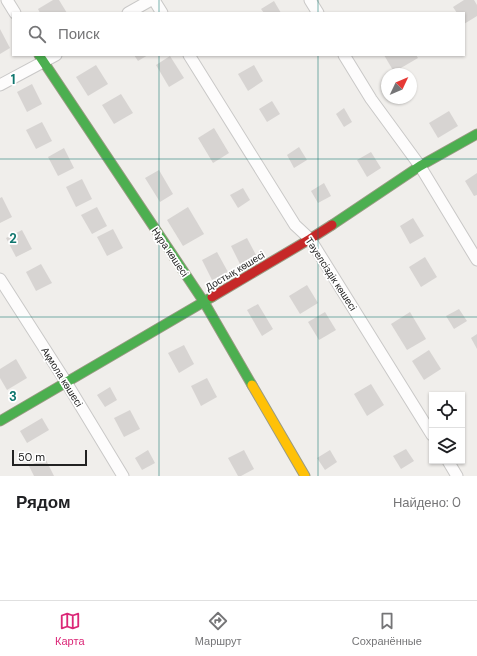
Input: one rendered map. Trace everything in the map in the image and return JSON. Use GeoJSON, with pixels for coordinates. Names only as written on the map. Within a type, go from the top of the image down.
{"type":"FeatureCollection","features":[{"type":"Feature","properties":{"kind":"street"},"geometry":{"type":"LineString","coordinates":[[8,0],[14,12]]}},
{"type":"Feature","properties":{"kind":"street"},"geometry":{"type":"LineString","coordinates":[[130,12],[151,0]]}},
{"type":"Feature","properties":{"kind":"street"},"geometry":{"type":"LineString","coordinates":[[154,0],[161,12]]}},
{"type":"Feature","properties":{"kind":"street"},"geometry":{"type":"LineString","coordinates":[[310,0],[317,12]]}},
{"type":"Feature","properties":{"kind":"street"},"geometry":{"type":"LineString","coordinates":[[0,85],[41,58],[51,56]]}},
{"type":"Feature","properties":{"kind":"street","name":"Тәуелсіздік көшесі"},"geometry":{"type":"LineString","coordinates":[[190,56],[295,225],[310,239],[429,430]]}},
{"type":"Feature","properties":{"kind":"street"},"geometry":{"type":"LineString","coordinates":[[345,56],[371,98],[420,166],[477,260]]}},
{"type":"Feature","properties":{"kind":"street","name":"Нұра көшесі"},"geometry":{"type":"LineString","coordinates":[[41,58],[204,302],[305,476]]}},
{"type":"Feature","properties":{"kind":"street","name":"Достық көшесі"},"geometry":{"type":"LineString","coordinates":[[0,420],[310,239],[420,166],[477,134]]}},
{"type":"Feature","properties":{"kind":"street","name":"Ақмола көшесі"},"geometry":{"type":"LineString","coordinates":[[0,278],[123,476]]}},
{"type":"Feature","properties":{"kind":"street"},"geometry":{"type":"LineString","coordinates":[[450,464],[457,476]]}},
{"type":"Feature","properties":{"kind":"building"},"geometry":{"type":"Polygon","coordinates":[[[53,0],[59,0],[66,12],[40,12],[38,9],[53,0]]]}},
{"type":"Feature","properties":{"kind":"building"},"geometry":{"type":"Polygon","coordinates":[[[464,0],[474,0],[477,5],[477,16],[465,23],[465,12],[456,12],[453,7],[464,0]]]}},
{"type":"Feature","properties":{"kind":"building"},"geometry":{"type":"Polygon","coordinates":[[[274,1],[280,12],[263,12],[261,9],[274,1]]]}},
{"type":"Feature","properties":{"kind":"building"},"geometry":{"type":"Polygon","coordinates":[[[0,29],[10,48],[0,54],[0,29]]]}},
{"type":"Feature","properties":{"kind":"building"},"geometry":{"type":"Polygon","coordinates":[[[135,56],[146,56],[138,61],[135,56]]]}},
{"type":"Feature","properties":{"kind":"building"},"geometry":{"type":"Polygon","coordinates":[[[170,56],[184,78],[169,87],[156,65],[170,56]]]}},
{"type":"Feature","properties":{"kind":"building"},"geometry":{"type":"Polygon","coordinates":[[[385,56],[417,56],[418,58],[401,68],[392,68],[385,56]]]}},
{"type":"Feature","properties":{"kind":"building"},"geometry":{"type":"Polygon","coordinates":[[[96,65],[108,84],[88,96],[76,77],[96,65]]]}},
{"type":"Feature","properties":{"kind":"building"},"geometry":{"type":"Polygon","coordinates":[[[254,65],[263,81],[248,91],[238,74],[254,65]]]}},
{"type":"Feature","properties":{"kind":"building"},"geometry":{"type":"Polygon","coordinates":[[[32,84],[42,104],[27,112],[17,92],[32,84]]]}},
{"type":"Feature","properties":{"kind":"building"},"geometry":{"type":"Polygon","coordinates":[[[121,94],[133,113],[114,124],[102,105],[121,94]]]}},
{"type":"Feature","properties":{"kind":"building"},"geometry":{"type":"Polygon","coordinates":[[[272,101],[280,114],[267,122],[259,109],[272,101]]]}},
{"type":"Feature","properties":{"kind":"building"},"geometry":{"type":"Polygon","coordinates":[[[344,108],[352,122],[344,127],[336,114],[344,108]]]}},
{"type":"Feature","properties":{"kind":"building"},"geometry":{"type":"Polygon","coordinates":[[[449,111],[458,126],[438,138],[429,123],[449,111]]]}},
{"type":"Feature","properties":{"kind":"building"},"geometry":{"type":"Polygon","coordinates":[[[42,122],[52,141],[36,149],[26,130],[42,122]]]}},
{"type":"Feature","properties":{"kind":"building"},"geometry":{"type":"Polygon","coordinates":[[[214,128],[229,153],[213,163],[198,138],[214,128]]]}},
{"type":"Feature","properties":{"kind":"building"},"geometry":{"type":"Polygon","coordinates":[[[299,147],[307,160],[294,168],[287,155],[299,147]]]}},
{"type":"Feature","properties":{"kind":"building"},"geometry":{"type":"Polygon","coordinates":[[[64,148],[74,168],[58,176],[48,157],[64,148]]]}},
{"type":"Feature","properties":{"kind":"building"},"geometry":{"type":"Polygon","coordinates":[[[371,152],[381,168],[367,177],[357,160],[371,152]]]}},
{"type":"Feature","properties":{"kind":"building"},"geometry":{"type":"Polygon","coordinates":[[[159,170],[173,194],[160,202],[145,178],[159,170]]]}},
{"type":"Feature","properties":{"kind":"building"},"geometry":{"type":"Polygon","coordinates":[[[477,173],[477,195],[474,196],[465,181],[477,173]]]}},
{"type":"Feature","properties":{"kind":"building"},"geometry":{"type":"Polygon","coordinates":[[[82,179],[92,199],[76,207],[66,187],[82,179]]]}},
{"type":"Feature","properties":{"kind":"building"},"geometry":{"type":"Polygon","coordinates":[[[324,183],[331,196],[318,203],[311,191],[324,183]]]}},
{"type":"Feature","properties":{"kind":"building"},"geometry":{"type":"Polygon","coordinates":[[[243,188],[250,200],[238,208],[230,195],[243,188]]]}},
{"type":"Feature","properties":{"kind":"building"},"geometry":{"type":"Polygon","coordinates":[[[2,197],[12,217],[0,223],[0,198],[2,197]]]}},
{"type":"Feature","properties":{"kind":"building"},"geometry":{"type":"Polygon","coordinates":[[[97,207],[107,226],[92,234],[81,215],[97,207]]]}},
{"type":"Feature","properties":{"kind":"building"},"geometry":{"type":"Polygon","coordinates":[[[188,207],[204,234],[183,246],[167,220],[188,207]]]}},
{"type":"Feature","properties":{"kind":"building"},"geometry":{"type":"Polygon","coordinates":[[[413,218],[424,236],[410,244],[400,226],[413,218]]]}},
{"type":"Feature","properties":{"kind":"building"},"geometry":{"type":"Polygon","coordinates":[[[113,229],[123,248],[107,256],[97,237],[113,229]]]}},
{"type":"Feature","properties":{"kind":"building"},"geometry":{"type":"Polygon","coordinates":[[[22,230],[32,249],[16,257],[6,238],[22,230]]]}},
{"type":"Feature","properties":{"kind":"building"},"geometry":{"type":"Polygon","coordinates":[[[247,238],[257,257],[241,266],[231,246],[247,238]]]}},
{"type":"Feature","properties":{"kind":"building"},"geometry":{"type":"Polygon","coordinates":[[[217,252],[228,272],[212,280],[202,260],[217,252]]]}},
{"type":"Feature","properties":{"kind":"building"},"geometry":{"type":"Polygon","coordinates":[[[425,257],[437,277],[421,287],[409,267],[425,257]]]}},
{"type":"Feature","properties":{"kind":"building"},"geometry":{"type":"Polygon","coordinates":[[[41,264],[52,283],[36,291],[26,272],[41,264]]]}},
{"type":"Feature","properties":{"kind":"building"},"geometry":{"type":"Polygon","coordinates":[[[307,285],[318,303],[300,314],[289,296],[307,285]]]}},
{"type":"Feature","properties":{"kind":"building"},"geometry":{"type":"Polygon","coordinates":[[[258,304],[273,329],[262,336],[247,310],[258,304]]]}},
{"type":"Feature","properties":{"kind":"building"},"geometry":{"type":"Polygon","coordinates":[[[459,309],[467,321],[454,329],[446,316],[459,309]]]}},
{"type":"Feature","properties":{"kind":"building"},"geometry":{"type":"Polygon","coordinates":[[[325,312],[336,330],[319,340],[308,322],[325,312]]]}},
{"type":"Feature","properties":{"kind":"building"},"geometry":{"type":"Polygon","coordinates":[[[410,312],[426,339],[407,350],[391,324],[410,312]]]}},
{"type":"Feature","properties":{"kind":"building"},"geometry":{"type":"Polygon","coordinates":[[[477,334],[477,349],[471,338],[477,334]]]}},
{"type":"Feature","properties":{"kind":"building"},"geometry":{"type":"Polygon","coordinates":[[[184,345],[194,364],[179,373],[168,353],[184,345]]]}},
{"type":"Feature","properties":{"kind":"building"},"geometry":{"type":"Polygon","coordinates":[[[429,350],[441,369],[424,380],[412,361],[429,350]]]}},
{"type":"Feature","properties":{"kind":"building"},"geometry":{"type":"Polygon","coordinates":[[[16,359],[27,378],[7,390],[0,378],[0,369],[16,359]]]}},
{"type":"Feature","properties":{"kind":"building"},"geometry":{"type":"Polygon","coordinates":[[[207,378],[217,397],[201,406],[191,386],[207,378]]]}},
{"type":"Feature","properties":{"kind":"building"},"geometry":{"type":"Polygon","coordinates":[[[371,384],[384,405],[367,416],[354,394],[371,384]]]}},
{"type":"Feature","properties":{"kind":"building"},"geometry":{"type":"Polygon","coordinates":[[[110,387],[117,400],[105,407],[97,395],[110,387]]]}},
{"type":"Feature","properties":{"kind":"building"},"geometry":{"type":"Polygon","coordinates":[[[130,410],[140,429],[124,437],[114,418],[130,410]]]}},
{"type":"Feature","properties":{"kind":"building"},"geometry":{"type":"Polygon","coordinates":[[[42,418],[49,430],[27,443],[20,431],[42,418]]]}},
{"type":"Feature","properties":{"kind":"building"},"geometry":{"type":"Polygon","coordinates":[[[406,449],[414,461],[401,469],[393,456],[406,449]]]}},
{"type":"Feature","properties":{"kind":"building"},"geometry":{"type":"Polygon","coordinates":[[[148,450],[155,463],[142,470],[135,458],[148,450]]]}},
{"type":"Feature","properties":{"kind":"building"},"geometry":{"type":"Polygon","coordinates":[[[244,450],[254,469],[241,476],[238,476],[228,458],[244,450]]]}},
{"type":"Feature","properties":{"kind":"building"},"geometry":{"type":"Polygon","coordinates":[[[330,450],[337,462],[325,470],[317,458],[330,450]]]}},
{"type":"Feature","properties":{"kind":"building"},"geometry":{"type":"Polygon","coordinates":[[[45,458],[54,476],[34,476],[29,466],[45,458]]]}},
{"type":"Feature","properties":{"kind":"traffic: fast"},"geometry":{"type":"LineString","coordinates":[[40,56],[204,302],[252,385]]}},
{"type":"Feature","properties":{"kind":"traffic: fast"},"geometry":{"type":"LineString","coordinates":[[332,225],[420,166],[477,134]]}},
{"type":"Feature","properties":{"kind":"traffic: fast"},"geometry":{"type":"LineString","coordinates":[[0,421],[212,297]]}},
{"type":"Feature","properties":{"kind":"traffic: slow"},"geometry":{"type":"LineString","coordinates":[[252,385],[305,476]]}},
{"type":"Feature","properties":{"kind":"traffic: jam"},"geometry":{"type":"LineString","coordinates":[[212,297],[332,225]]}}]}
